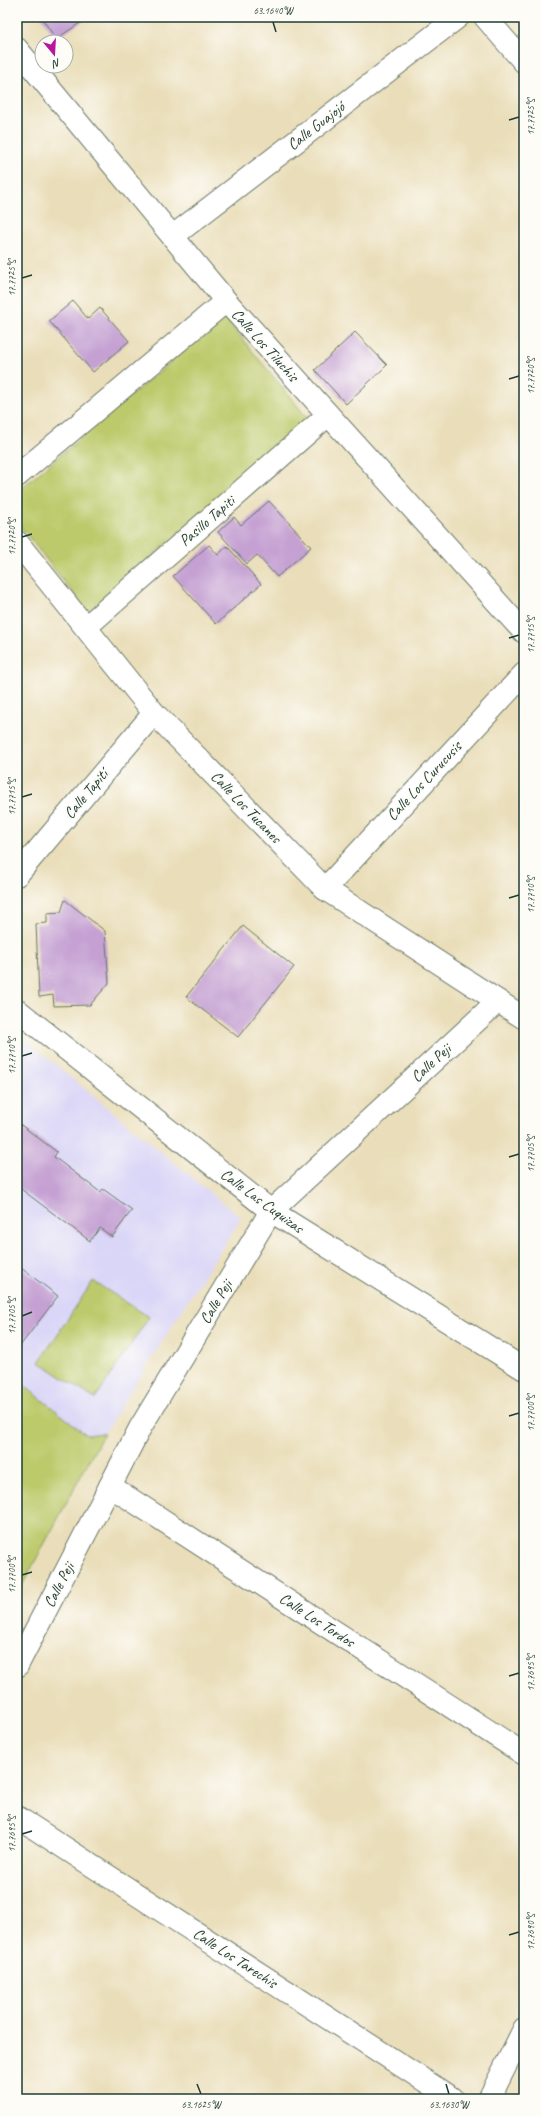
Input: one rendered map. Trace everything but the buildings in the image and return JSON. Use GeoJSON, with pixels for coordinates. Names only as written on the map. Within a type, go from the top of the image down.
{"type":"FeatureCollection","features":[{"type":"Feature","properties":{"kind":"street","name":"Calle Guajojó"},"geometry":{"type":"LineString","coordinates":[[173,236],[458,17]]}},
{"type":"Feature","properties":{"kind":"street"},"geometry":{"type":"LineString","coordinates":[[485,17],[524,62]]}},
{"type":"Feature","properties":{"kind":"street","name":"Calle Los Tiluchis"},"geometry":{"type":"LineString","coordinates":[[17,49],[226,301],[524,632]]}},
{"type":"Feature","properties":{"kind":"street"},"geometry":{"type":"LineString","coordinates":[[17,476],[226,301]]}},
{"type":"Feature","properties":{"kind":"street","name":"Pasillo Tapiti"},"geometry":{"type":"LineString","coordinates":[[86,627],[328,415]]}},
{"type":"Feature","properties":{"kind":"street","name":"Calle Los Tucanes"},"geometry":{"type":"LineString","coordinates":[[17,542],[154,713],[325,889],[497,1002],[524,1018]]}},
{"type":"Feature","properties":{"kind":"street","name":"Calle Los Curucusis"},"geometry":{"type":"LineString","coordinates":[[325,889],[524,674]]}},
{"type":"Feature","properties":{"kind":"street","name":"Calle Tapití"},"geometry":{"type":"LineString","coordinates":[[17,874],[154,713]]}},
{"type":"Feature","properties":{"kind":"street","name":"Calle Peji"},"geometry":{"type":"LineString","coordinates":[[17,1666],[140,1428],[271,1211],[497,1002]]}},
{"type":"Feature","properties":{"kind":"street","name":"Calle Las Cuquizas"},"geometry":{"type":"LineString","coordinates":[[17,1010],[271,1211],[524,1369]]}},
{"type":"Feature","properties":{"kind":"street","name":"Calle Los Tordos"},"geometry":{"type":"LineString","coordinates":[[110,1486],[524,1754]]}},
{"type":"Feature","properties":{"kind":"street","name":"Calle Los Tarechis"},"geometry":{"type":"LineString","coordinates":[[17,1817],[453,2099]]}},
{"type":"Feature","properties":{"kind":"street"},"geometry":{"type":"LineString","coordinates":[[490,2099],[524,2029]]}},
{"type":"Feature","properties":{"kind":"shaded area"},"geometry":{"type":"Polygon","coordinates":[[[17,1033],[241,1218],[104,1433],[87,1435],[17,1380],[17,1033]]]}},
{"type":"Feature","properties":{"kind":"green space"},"geometry":{"type":"Polygon","coordinates":[[[224,317],[309,420],[88,612],[17,522],[17,492],[224,317]]]}},
{"type":"Feature","properties":{"kind":"green space"},"geometry":{"type":"Polygon","coordinates":[[[93,1281],[149,1317],[95,1399],[39,1362],[93,1281]]]}},
{"type":"Feature","properties":{"kind":"green space"},"geometry":{"type":"Polygon","coordinates":[[[17,1380],[87,1435],[104,1433],[17,1595],[17,1380]]]}}]}
